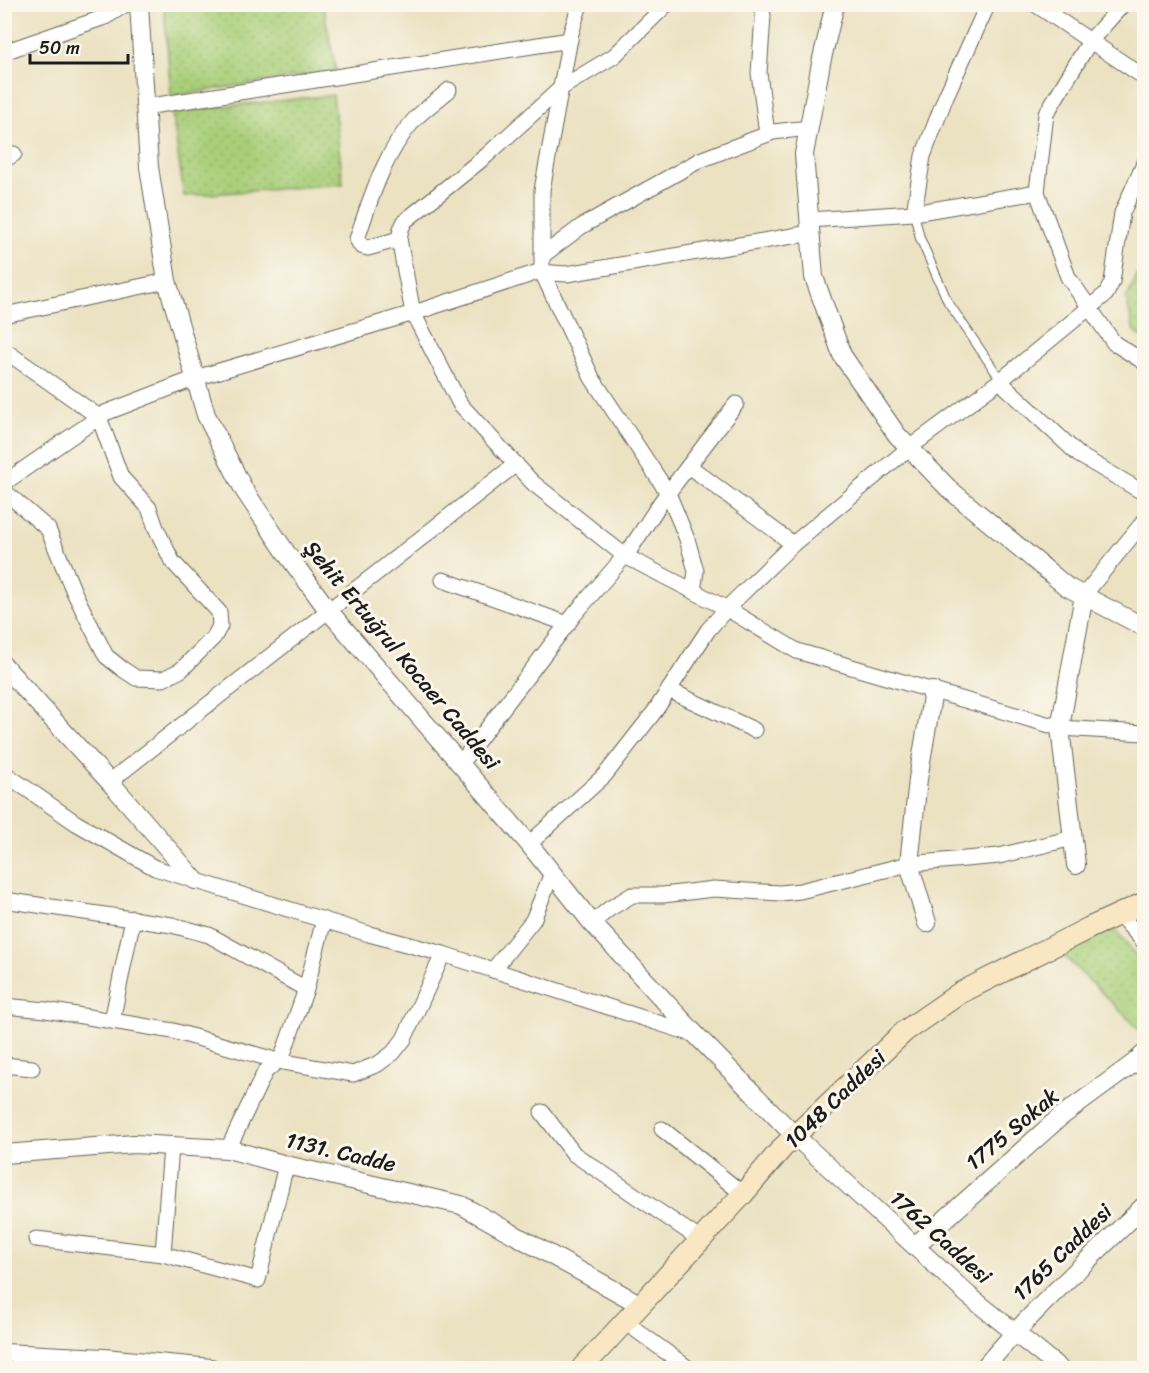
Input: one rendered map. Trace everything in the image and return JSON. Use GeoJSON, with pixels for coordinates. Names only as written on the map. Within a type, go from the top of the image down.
{"type":"FeatureCollection","features":[{"type":"Feature","properties":{"kind":"main road","name":"1048 Caddesi"},"geometry":{"type":"LineString","coordinates":[[582,1368],[795,1136],[905,1031],[956,996],[1089,928],[1144,903]]}},
{"type":"Feature","properties":{"kind":"street"},"geometry":{"type":"LineString","coordinates":[[4,52],[105,17],[126,4]]}},
{"type":"Feature","properties":{"kind":"street","name":"Şehit Ertuğrul Kocaer Caddesi"},"geometry":{"type":"LineString","coordinates":[[139,4],[149,167],[167,281],[206,416],[244,490],[328,610],[529,844],[592,923],[696,1035],[795,1136]]}},
{"type":"Feature","properties":{"kind":"street"},"geometry":{"type":"LineString","coordinates":[[580,4],[570,40],[542,190],[542,273],[591,378],[668,493],[687,539],[696,571],[693,591]]}},
{"type":"Feature","properties":{"kind":"street"},"geometry":{"type":"LineString","coordinates":[[667,4],[614,56],[561,88],[486,156],[405,220],[399,239],[413,313],[460,404],[533,483],[625,556],[726,608],[797,651],[1060,728],[1144,733]]}},
{"type":"Feature","properties":{"kind":"street"},"geometry":{"type":"LineString","coordinates":[[761,4],[763,16],[759,73],[767,134]]}},
{"type":"Feature","properties":{"kind":"street"},"geometry":{"type":"LineString","coordinates":[[835,4],[804,154],[814,277],[842,355],[897,435],[949,489],[1067,587],[1144,627]]}},
{"type":"Feature","properties":{"kind":"street"},"geometry":{"type":"LineString","coordinates":[[914,213],[923,156],[946,96],[988,4]]}},
{"type":"Feature","properties":{"kind":"street"},"geometry":{"type":"LineString","coordinates":[[1035,4],[1144,77]]}},
{"type":"Feature","properties":{"kind":"street"},"geometry":{"type":"LineString","coordinates":[[1123,4],[1090,41],[1046,114],[1037,192],[1068,277],[1114,344],[1144,362]]}},
{"type":"Feature","properties":{"kind":"street"},"geometry":{"type":"LineString","coordinates":[[145,107],[570,40]]}},
{"type":"Feature","properties":{"kind":"street"},"geometry":{"type":"LineString","coordinates":[[399,239],[368,248],[361,246],[357,239],[374,188],[392,149],[414,120],[449,90]]}},
{"type":"Feature","properties":{"kind":"street"},"geometry":{"type":"LineString","coordinates":[[542,256],[582,226],[700,160],[767,134],[809,128]]}},
{"type":"Feature","properties":{"kind":"street"},"geometry":{"type":"LineString","coordinates":[[529,844],[605,775],[669,690],[708,630],[726,608],[793,544],[909,448],[1001,380],[1106,294],[1112,282],[1122,213],[1144,164]]}},
{"type":"Feature","properties":{"kind":"street"},"geometry":{"type":"LineString","coordinates":[[4,483],[105,413],[196,378],[413,313],[538,272],[567,274],[810,227],[914,213],[1037,192]]}},
{"type":"Feature","properties":{"kind":"street"},"geometry":{"type":"LineString","coordinates":[[4,315],[167,281]]}},
{"type":"Feature","properties":{"kind":"street"},"geometry":{"type":"LineString","coordinates":[[4,350],[99,417],[121,477],[149,508],[172,561],[219,612],[220,626],[214,637],[181,670],[163,679],[136,678],[106,656],[74,592],[48,529],[4,491]]}},
{"type":"Feature","properties":{"kind":"street"},"geometry":{"type":"LineString","coordinates":[[1001,380],[1079,455],[1144,493]]}},
{"type":"Feature","properties":{"kind":"street"},"geometry":{"type":"LineString","coordinates":[[460,764],[568,624],[625,556],[668,493],[736,404]]}},
{"type":"Feature","properties":{"kind":"street"},"geometry":{"type":"LineString","coordinates":[[109,782],[516,464]]}},
{"type":"Feature","properties":{"kind":"street"},"geometry":{"type":"LineString","coordinates":[[689,466],[793,544]]}},
{"type":"Feature","properties":{"kind":"street"},"geometry":{"type":"LineString","coordinates":[[1076,864],[1060,728],[1084,596],[1144,521]]}},
{"type":"Feature","properties":{"kind":"street"},"geometry":{"type":"LineString","coordinates":[[443,580],[568,624]]}},
{"type":"Feature","properties":{"kind":"street"},"geometry":{"type":"LineString","coordinates":[[4,666],[195,880]]}},
{"type":"Feature","properties":{"kind":"street"},"geometry":{"type":"LineString","coordinates":[[669,690],[754,730]]}},
{"type":"Feature","properties":{"kind":"street"},"geometry":{"type":"LineString","coordinates":[[927,923],[909,864],[918,779],[933,691]]}},
{"type":"Feature","properties":{"kind":"street"},"geometry":{"type":"LineString","coordinates":[[4,773],[75,823],[155,868],[443,954],[696,1035]]}},
{"type":"Feature","properties":{"kind":"street"},"geometry":{"type":"LineString","coordinates":[[592,923],[632,895],[663,895],[714,889],[780,893],[800,891],[909,864],[999,856],[1073,838]]}},
{"type":"Feature","properties":{"kind":"street"},"geometry":{"type":"LineString","coordinates":[[493,970],[533,920],[552,873]]}},
{"type":"Feature","properties":{"kind":"street"},"geometry":{"type":"LineString","coordinates":[[4,900],[133,918],[209,934],[306,989]]}},
{"type":"Feature","properties":{"kind":"street"},"geometry":{"type":"LineString","coordinates":[[1119,914],[1144,942]]}},
{"type":"Feature","properties":{"kind":"street"},"geometry":{"type":"LineString","coordinates":[[112,1021],[133,918]]}},
{"type":"Feature","properties":{"kind":"street"},"geometry":{"type":"LineString","coordinates":[[228,1149],[265,1072],[282,1058],[306,989],[324,920]]}},
{"type":"Feature","properties":{"kind":"street"},"geometry":{"type":"LineString","coordinates":[[4,1006],[46,1010],[173,1031],[278,1061],[353,1074],[378,1064],[393,1053],[404,1039],[443,954]]}},
{"type":"Feature","properties":{"kind":"street","name":"1775 Sokak"},"geometry":{"type":"LineString","coordinates":[[915,1246],[1059,1118],[1144,1054]]}},
{"type":"Feature","properties":{"kind":"street"},"geometry":{"type":"LineString","coordinates":[[4,1065],[32,1068]]}},
{"type":"Feature","properties":{"kind":"street"},"geometry":{"type":"LineString","coordinates":[[542,1112],[574,1154],[701,1240]]}},
{"type":"Feature","properties":{"kind":"street"},"geometry":{"type":"LineString","coordinates":[[662,1129],[743,1194]]}},
{"type":"Feature","properties":{"kind":"street","name":"1762 Caddesi"},"geometry":{"type":"LineString","coordinates":[[795,1136],[968,1295],[1059,1368]]}},
{"type":"Feature","properties":{"kind":"street","name":"1131. Cadde"},"geometry":{"type":"LineString","coordinates":[[4,1154],[134,1144],[228,1149],[286,1165],[461,1205],[641,1305]]}},
{"type":"Feature","properties":{"kind":"street"},"geometry":{"type":"LineString","coordinates":[[163,1254],[171,1146]]}},
{"type":"Feature","properties":{"kind":"street"},"geometry":{"type":"LineString","coordinates":[[36,1239],[163,1254],[258,1280],[286,1165]]}},
{"type":"Feature","properties":{"kind":"street","name":"1765 Caddesi"},"geometry":{"type":"LineString","coordinates":[[984,1368],[1013,1333],[1144,1206]]}},
{"type":"Feature","properties":{"kind":"street"},"geometry":{"type":"LineString","coordinates":[[625,1322],[688,1368]]}},
{"type":"Feature","properties":{"kind":"street"},"geometry":{"type":"LineString","coordinates":[[4,1353],[104,1358],[211,1368]]}},
{"type":"Feature","properties":{"kind":"lane"},"geometry":{"type":"LineString","coordinates":[[914,213],[920,238],[948,302],[1001,380]]}},
{"type":"Feature","properties":{"kind":"green space"},"geometry":{"type":"Polygon","coordinates":[[[164,5],[323,5],[336,71],[171,96],[164,5]]]}},
{"type":"Feature","properties":{"kind":"green space"},"geometry":{"type":"Polygon","coordinates":[[[333,95],[343,184],[184,196],[172,112],[333,95]]]}},
{"type":"Feature","properties":{"kind":"green space"},"geometry":{"type":"Polygon","coordinates":[[[1144,273],[1144,339],[1134,331],[1126,299],[1137,276],[1144,273]]]}},
{"type":"Feature","properties":{"kind":"green space"},"geometry":{"type":"Polygon","coordinates":[[[1113,927],[1144,964],[1144,1034],[1062,954],[1113,927]]]}}]}
